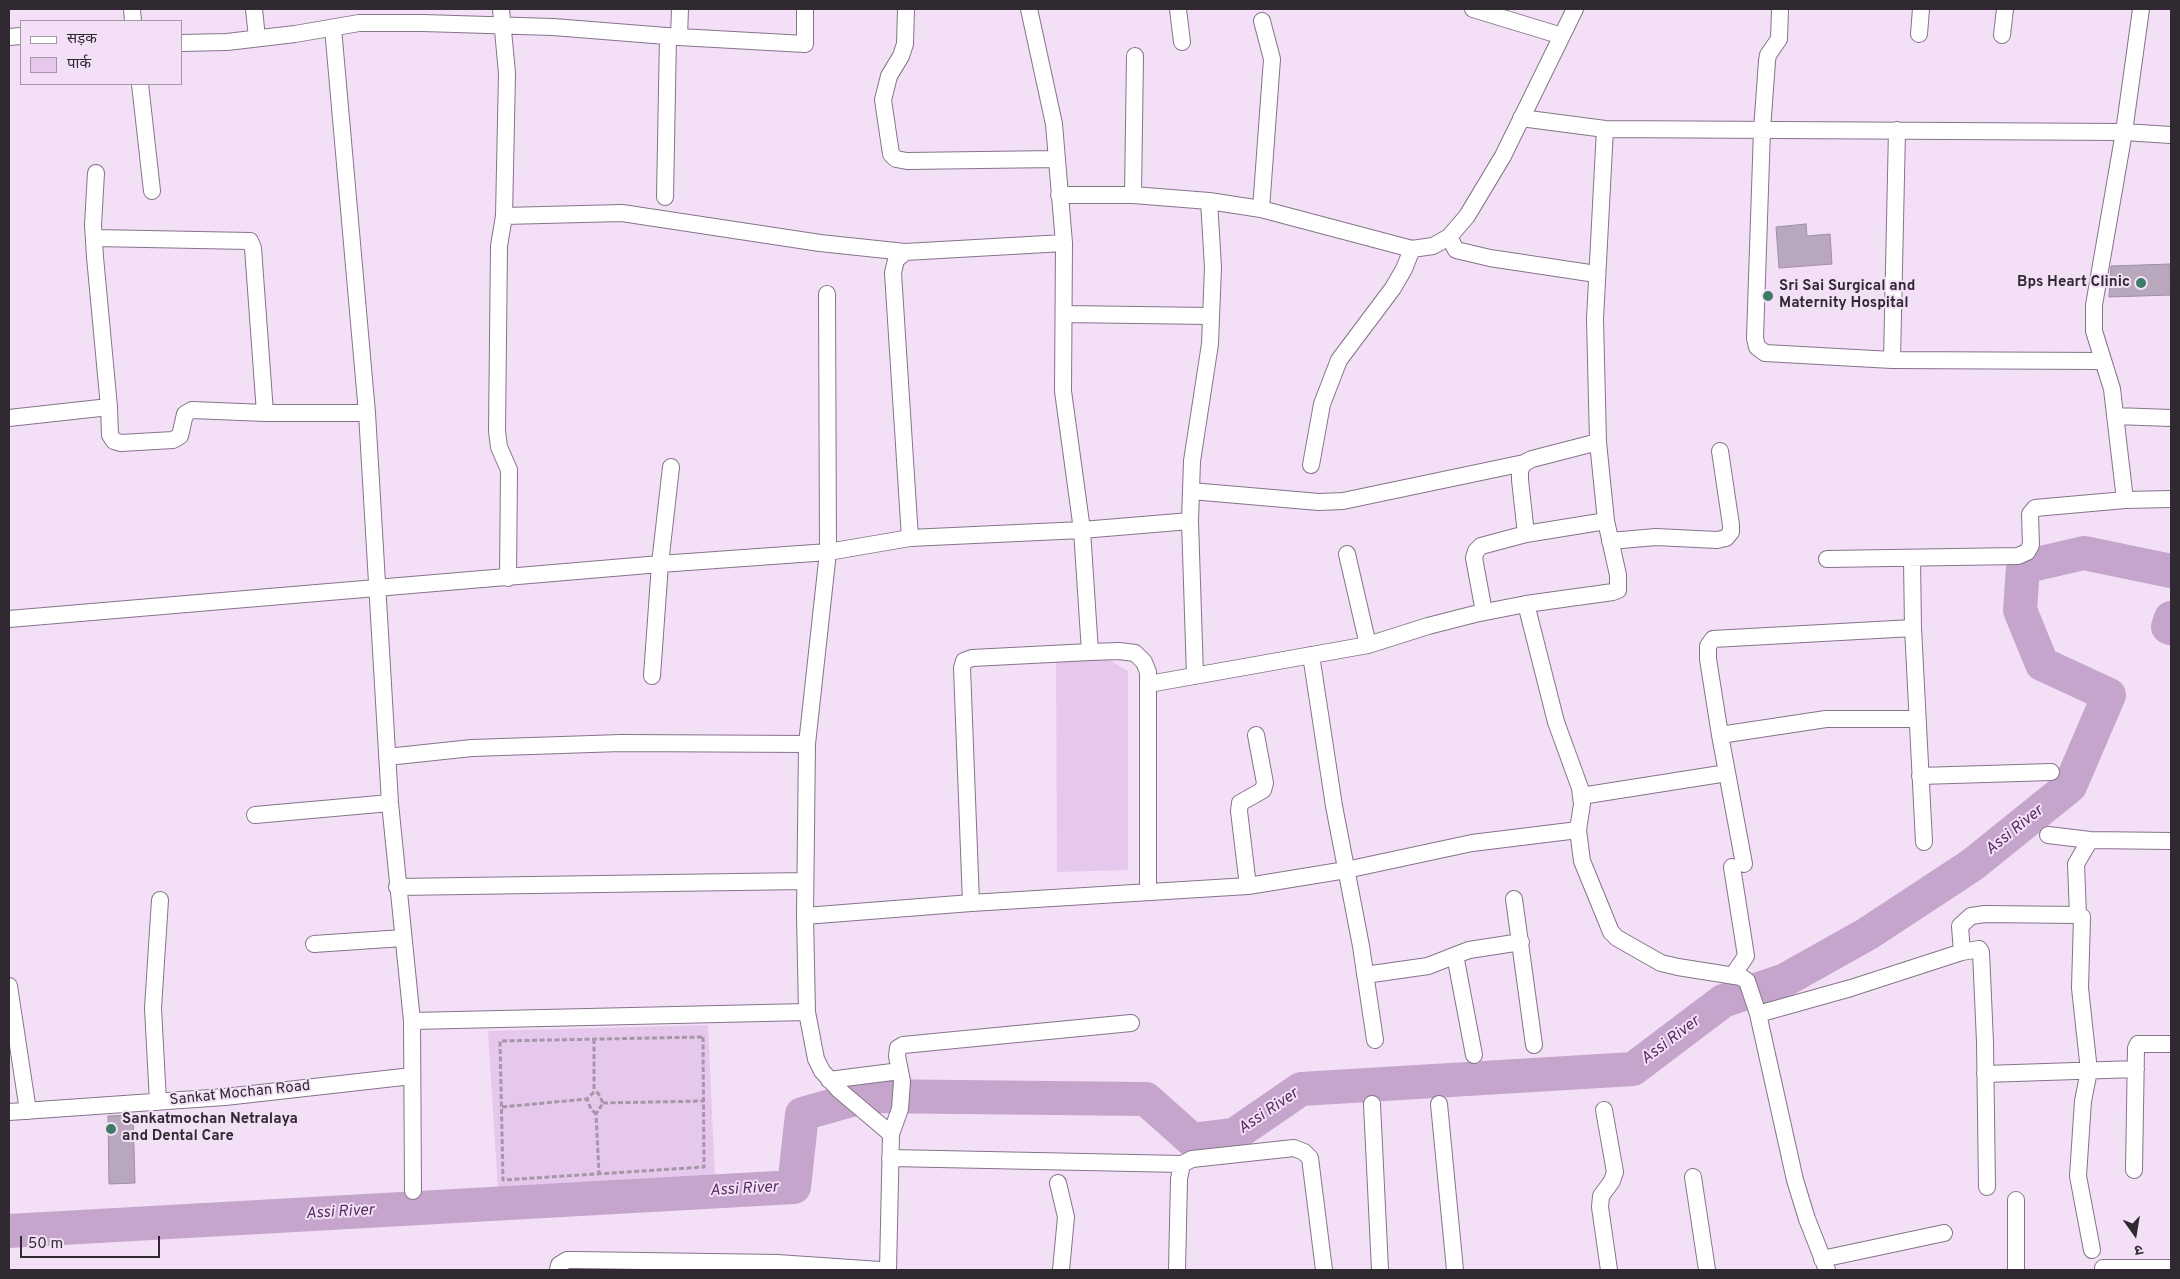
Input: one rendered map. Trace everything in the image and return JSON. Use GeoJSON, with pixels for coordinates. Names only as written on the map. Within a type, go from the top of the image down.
{"type":"FeatureCollection","features":[{"type":"Feature","properties":{"kind":"street"},"geometry":{"type":"LineString","coordinates":[[254,9],[257,38]]}},
{"type":"Feature","properties":{"kind":"street"},"geometry":{"type":"LineString","coordinates":[[665,197],[674,37],[680,9]]}},
{"type":"Feature","properties":{"kind":"street"},"geometry":{"type":"LineString","coordinates":[[182,44],[257,38],[423,16],[501,17],[553,27],[674,37],[805,44],[805,9]]}},
{"type":"Feature","properties":{"kind":"street"},"geometry":{"type":"LineString","coordinates":[[906,9],[905,44],[901,56],[889,76],[883,100],[891,154],[896,159],[907,161],[1056,159]]}},
{"type":"Feature","properties":{"kind":"street"},"geometry":{"type":"LineString","coordinates":[[1029,9],[1054,124],[1058,195],[1064,243],[1063,391],[1082,530],[1090,652]]}},
{"type":"Feature","properties":{"kind":"street"},"geometry":{"type":"LineString","coordinates":[[1178,9],[1182,42]]}},
{"type":"Feature","properties":{"kind":"street"},"geometry":{"type":"LineString","coordinates":[[1473,9],[1562,36]]}},
{"type":"Feature","properties":{"kind":"street"},"geometry":{"type":"LineString","coordinates":[[1058,195],[1132,195],[1209,201],[1260,209],[1412,249],[1433,246],[1449,236],[1467,216],[1503,156],[1575,9]]}},
{"type":"Feature","properties":{"kind":"street"},"geometry":{"type":"LineString","coordinates":[[1780,9],[1779,39],[1768,55],[1767,61],[1762,130],[1755,338],[1757,347],[1765,354],[1892,360],[2101,361]]}},
{"type":"Feature","properties":{"kind":"street"},"geometry":{"type":"LineString","coordinates":[[1919,34],[1921,9]]}},
{"type":"Feature","properties":{"kind":"street"},"geometry":{"type":"LineString","coordinates":[[2002,35],[2005,9]]}},
{"type":"Feature","properties":{"kind":"street"},"geometry":{"type":"LineString","coordinates":[[2125,500],[2112,389],[2101,361],[2094,331],[2094,305],[2124,132],[2141,9]]}},
{"type":"Feature","properties":{"kind":"street"},"geometry":{"type":"LineString","coordinates":[[501,17],[507,73],[504,216],[498,246],[496,431],[499,447],[509,470],[508,578]]}},
{"type":"Feature","properties":{"kind":"street"},"geometry":{"type":"LineString","coordinates":[[1260,209],[1272,59],[1262,21]]}},
{"type":"Feature","properties":{"kind":"street"},"geometry":{"type":"LineString","coordinates":[[333,28],[367,413],[379,589],[390,803],[412,1021],[414,1191]]}},
{"type":"Feature","properties":{"kind":"street"},"geometry":{"type":"LineString","coordinates":[[1132,195],[1135,56]]}},
{"type":"Feature","properties":{"kind":"street"},"geometry":{"type":"LineString","coordinates":[[140,85],[152,191]]}},
{"type":"Feature","properties":{"kind":"street"},"geometry":{"type":"LineString","coordinates":[[1521,118],[1604,129],[2124,132],[2171,134]]}},
{"type":"Feature","properties":{"kind":"street"},"geometry":{"type":"LineString","coordinates":[[1149,684],[1368,645],[1428,626],[1484,612],[1618,590],[1618,575],[1606,521],[1598,442],[1596,274],[1604,129]]}},
{"type":"Feature","properties":{"kind":"street"},"geometry":{"type":"LineString","coordinates":[[1892,360],[1897,130]]}},
{"type":"Feature","properties":{"kind":"street"},"geometry":{"type":"LineString","coordinates":[[96,173],[94,238],[110,435],[114,441],[122,443],[173,440],[180,436],[185,414],[192,410],[265,413],[367,413]]}},
{"type":"Feature","properties":{"kind":"street"},"geometry":{"type":"LineString","coordinates":[[1195,676],[1190,521],[1198,409],[1210,344],[1213,267],[1209,201]]}},
{"type":"Feature","properties":{"kind":"street"},"geometry":{"type":"LineString","coordinates":[[504,216],[622,213],[820,243],[904,252],[1064,243]]}},
{"type":"Feature","properties":{"kind":"street"},"geometry":{"type":"LineString","coordinates":[[1449,236],[1456,250],[1490,258],[1596,274]]}},
{"type":"Feature","properties":{"kind":"street"},"geometry":{"type":"LineString","coordinates":[[94,238],[250,241],[253,248],[265,413]]}},
{"type":"Feature","properties":{"kind":"street"},"geometry":{"type":"LineString","coordinates":[[1311,465],[1322,404],[1339,360],[1392,288],[1404,269],[1412,249]]}},
{"type":"Feature","properties":{"kind":"street"},"geometry":{"type":"LineString","coordinates":[[904,252],[896,260],[893,273],[910,538]]}},
{"type":"Feature","properties":{"kind":"street"},"geometry":{"type":"LineString","coordinates":[[827,294],[828,552],[807,744],[805,881],[807,1012],[816,1059],[834,1085],[876,1119],[891,1134]]}},
{"type":"Feature","properties":{"kind":"street"},"geometry":{"type":"LineString","coordinates":[[1064,314],[1210,316]]}},
{"type":"Feature","properties":{"kind":"street"},"geometry":{"type":"LineString","coordinates":[[9,418],[109,407]]}},
{"type":"Feature","properties":{"kind":"street"},"geometry":{"type":"LineString","coordinates":[[2116,416],[2171,418]]}},
{"type":"Feature","properties":{"kind":"street"},"geometry":{"type":"LineString","coordinates":[[1191,490],[1319,502],[1343,501],[1524,462],[1532,458],[1598,442]]}},
{"type":"Feature","properties":{"kind":"street"},"geometry":{"type":"LineString","coordinates":[[1610,541],[1656,537],[1717,540],[1726,538],[1730,532],[1731,525],[1720,451]]}},
{"type":"Feature","properties":{"kind":"street"},"geometry":{"type":"LineString","coordinates":[[1524,462],[1520,470],[1520,480],[1526,534]]}},
{"type":"Feature","properties":{"kind":"street"},"geometry":{"type":"LineString","coordinates":[[652,676],[660,564],[671,467]]}},
{"type":"Feature","properties":{"kind":"street"},"geometry":{"type":"LineString","coordinates":[[1827,558],[1912,559],[2018,556],[2027,552],[2031,545],[2030,514],[2035,508],[2125,500],[2171,499]]}},
{"type":"Feature","properties":{"kind":"street"},"geometry":{"type":"LineString","coordinates":[[9,619],[660,564],[828,552],[910,538],[1082,530],[1190,521]]}},
{"type":"Feature","properties":{"kind":"street"},"geometry":{"type":"LineString","coordinates":[[1484,612],[1474,558],[1476,550],[1481,546],[1526,534],[1606,521]]}},
{"type":"Feature","properties":{"kind":"street"},"geometry":{"type":"LineString","coordinates":[[1348,554],[1368,645]]}},
{"type":"Feature","properties":{"kind":"street"},"geometry":{"type":"LineString","coordinates":[[1912,559],[1913,628],[1924,842]]}},
{"type":"Feature","properties":{"kind":"street"},"geometry":{"type":"LineString","coordinates":[[1526,604],[1556,722],[1576,772],[1581,796],[1578,830],[1582,861],[1611,932],[1617,938],[1661,962],[1678,968],[1740,978]]}},
{"type":"Feature","properties":{"kind":"street"},"geometry":{"type":"LineString","coordinates":[[1913,628],[1713,639],[1708,646],[1708,658],[1727,774],[1738,865],[1746,956],[1740,978],[1757,1010],[1795,1180],[1824,1265],[1944,1233]]}},
{"type":"Feature","properties":{"kind":"street"},"geometry":{"type":"LineString","coordinates":[[970,903],[962,668],[964,661],[972,658],[1119,651],[1135,653],[1144,662],[1149,684],[1148,892]]}},
{"type":"Feature","properties":{"kind":"street"},"geometry":{"type":"LineString","coordinates":[[1311,655],[1375,1040]]}},
{"type":"Feature","properties":{"kind":"street"},"geometry":{"type":"LineString","coordinates":[[1720,735],[1826,719],[1917,719]]}},
{"type":"Feature","properties":{"kind":"street"},"geometry":{"type":"LineString","coordinates":[[1248,886],[1239,811],[1240,803],[1263,790],[1265,783],[1256,735]]}},
{"type":"Feature","properties":{"kind":"street"},"geometry":{"type":"LineString","coordinates":[[387,757],[472,748],[611,743],[807,744]]}},
{"type":"Feature","properties":{"kind":"street"},"geometry":{"type":"LineString","coordinates":[[1920,776],[2051,772]]}},
{"type":"Feature","properties":{"kind":"street"},"geometry":{"type":"LineString","coordinates":[[1581,796],[1727,774]]}},
{"type":"Feature","properties":{"kind":"street"},"geometry":{"type":"LineString","coordinates":[[255,815],[390,803]]}},
{"type":"Feature","properties":{"kind":"street"},"geometry":{"type":"LineString","coordinates":[[805,916],[970,903],[1248,886],[1346,870],[1472,843],[1578,830]]}},
{"type":"Feature","properties":{"kind":"street"},"geometry":{"type":"LineString","coordinates":[[2048,835],[2090,840],[2171,841]]}},
{"type":"Feature","properties":{"kind":"street"},"geometry":{"type":"LineString","coordinates":[[2078,915],[2076,864],[2090,840]]}},
{"type":"Feature","properties":{"kind":"street"},"geometry":{"type":"LineString","coordinates":[[397,887],[805,881]]}},
{"type":"Feature","properties":{"kind":"street"},"geometry":{"type":"LineString","coordinates":[[1514,899],[1534,1045]]}},
{"type":"Feature","properties":{"kind":"street"},"geometry":{"type":"LineString","coordinates":[[158,1102],[152,1008],[160,900]]}},
{"type":"Feature","properties":{"kind":"street"},"geometry":{"type":"LineString","coordinates":[[1962,952],[1960,926],[1971,916],[2078,915],[2082,917],[2080,988],[2089,1055],[2089,1070],[2083,1101],[2078,1176],[2092,1250]]}},
{"type":"Feature","properties":{"kind":"street"},"geometry":{"type":"LineString","coordinates":[[314,944],[403,938]]}},
{"type":"Feature","properties":{"kind":"street"},"geometry":{"type":"LineString","coordinates":[[1365,975],[1428,966],[1469,950],[1521,942]]}},
{"type":"Feature","properties":{"kind":"street"},"geometry":{"type":"LineString","coordinates":[[1757,1010],[1851,988],[1962,952],[1979,949],[1982,952],[1986,1187]]}},
{"type":"Feature","properties":{"kind":"street"},"geometry":{"type":"LineString","coordinates":[[1455,955],[1474,1055]]}},
{"type":"Feature","properties":{"kind":"street"},"geometry":{"type":"LineString","coordinates":[[9,986],[28,1111]]}},
{"type":"Feature","properties":{"kind":"street"},"geometry":{"type":"LineString","coordinates":[[412,1021],[807,1012]]}},
{"type":"Feature","properties":{"kind":"street"},"geometry":{"type":"LineString","coordinates":[[888,1270],[891,1134],[900,1110],[901,1076],[897,1056],[898,1048],[903,1045],[1131,1023]]}},
{"type":"Feature","properties":{"kind":"street"},"geometry":{"type":"LineString","coordinates":[[2134,1170],[2136,1048],[2138,1044],[2171,1044]]}},
{"type":"Feature","properties":{"kind":"street"},"geometry":{"type":"LineString","coordinates":[[1985,1074],[2136,1069]]}},
{"type":"Feature","properties":{"kind":"street","name":"Sankat Mochan Road"},"geometry":{"type":"LineString","coordinates":[[9,1112],[158,1102],[412,1076]]}},
{"type":"Feature","properties":{"kind":"street"},"geometry":{"type":"LineString","coordinates":[[834,1085],[901,1076]]}},
{"type":"Feature","properties":{"kind":"street"},"geometry":{"type":"LineString","coordinates":[[1372,1104],[1380,1270]]}},
{"type":"Feature","properties":{"kind":"street"},"geometry":{"type":"LineString","coordinates":[[1439,1104],[1455,1270]]}},
{"type":"Feature","properties":{"kind":"street"},"geometry":{"type":"LineString","coordinates":[[1604,1110],[1615,1172],[1612,1181],[1601,1196],[1600,1207],[1609,1270]]}},
{"type":"Feature","properties":{"kind":"street"},"geometry":{"type":"LineString","coordinates":[[890,1158],[1182,1164],[1192,1159],[1294,1148],[1304,1152],[1310,1158],[1324,1270]]}},
{"type":"Feature","properties":{"kind":"street"},"geometry":{"type":"LineString","coordinates":[[1177,1270],[1179,1179],[1182,1164]]}},
{"type":"Feature","properties":{"kind":"street"},"geometry":{"type":"LineString","coordinates":[[1693,1177],[1707,1270]]}},
{"type":"Feature","properties":{"kind":"street"},"geometry":{"type":"LineString","coordinates":[[1058,1183],[1066,1216],[1061,1270]]}},
{"type":"Feature","properties":{"kind":"street"},"geometry":{"type":"LineString","coordinates":[[2016,1200],[2016,1270]]}},
{"type":"Feature","properties":{"kind":"street"},"geometry":{"type":"LineString","coordinates":[[558,1270],[559,1265],[567,1260],[777,1263],[880,1270]]}},
{"type":"Feature","properties":{"kind":"street"},"geometry":{"type":"LineString","coordinates":[[2103,1268],[2171,1268]]}},
{"type":"Feature","properties":{"kind":"path"},"geometry":{"type":"LineString","coordinates":[[703,1037],[704,1167],[503,1180],[500,1041],[594,1039],[703,1037]]}},
{"type":"Feature","properties":{"kind":"path"},"geometry":{"type":"LineString","coordinates":[[502,1107],[587,1099],[594,1092],[594,1039]]}},
{"type":"Feature","properties":{"kind":"path"},"geometry":{"type":"LineString","coordinates":[[594,1092],[598,1093],[603,1103]]}},
{"type":"Feature","properties":{"kind":"path"},"geometry":{"type":"LineString","coordinates":[[587,1099],[596,1114],[600,1173]]}},
{"type":"Feature","properties":{"kind":"path"},"geometry":{"type":"LineString","coordinates":[[603,1103],[704,1101]]}},
{"type":"Feature","properties":{"kind":"path"},"geometry":{"type":"LineString","coordinates":[[596,1114],[603,1103]]}},
{"type":"Feature","properties":{"kind":"green space"},"geometry":{"type":"Polygon","coordinates":[[[1106,658],[1128,671],[1128,870],[1057,872],[1056,661],[1106,658]]]}},
{"type":"Feature","properties":{"kind":"green space"},"geometry":{"type":"Polygon","coordinates":[[[708,1025],[715,1176],[498,1190],[488,1031],[708,1025]]]}},
{"type":"Feature","properties":{"kind":"building"},"geometry":{"type":"Polygon","coordinates":[[[1806,224],[1807,236],[1830,234],[1832,264],[1779,268],[1776,227],[1806,224]]]}},
{"type":"Feature","properties":{"kind":"building"},"geometry":{"type":"Polygon","coordinates":[[[2170,264],[2171,295],[2109,297],[2111,266],[2170,264]]]}},
{"type":"Feature","properties":{"kind":"building"},"geometry":{"type":"Polygon","coordinates":[[[133,1115],[135,1183],[109,1184],[108,1116],[133,1115]]]}},
{"type":"Feature","properties":{"kind":"waterway","name":"Assi River"},"geometry":{"type":"LineString","coordinates":[[9,1231],[794,1187],[802,1114],[866,1096],[1146,1099],[1192,1140],[1234,1135],[1301,1089],[1633,1069],[1723,1001],[1785,980],[1867,934],[1972,865],[2070,786],[2109,695],[2042,664],[2020,610],[2023,567],[2084,553],[2171,571]]}},
{"type":"Feature","properties":{"kind":"waterway","name":"Assi River"},"geometry":{"type":"LineString","coordinates":[[2171,618],[2168,627],[2171,628]]}},
{"type":"Feature","properties":{"kind":"place","name":"Bps Heart Clinic"},"geometry":{"type":"Point","coordinates":[2141,283]}},
{"type":"Feature","properties":{"kind":"place","name":"Sri Sai Surgical and Maternity Hospital"},"geometry":{"type":"Point","coordinates":[1768,296]}},
{"type":"Feature","properties":{"kind":"place","name":"Sankatmochan Netralaya and Dental Care"},"geometry":{"type":"Point","coordinates":[111,1129]}}]}
